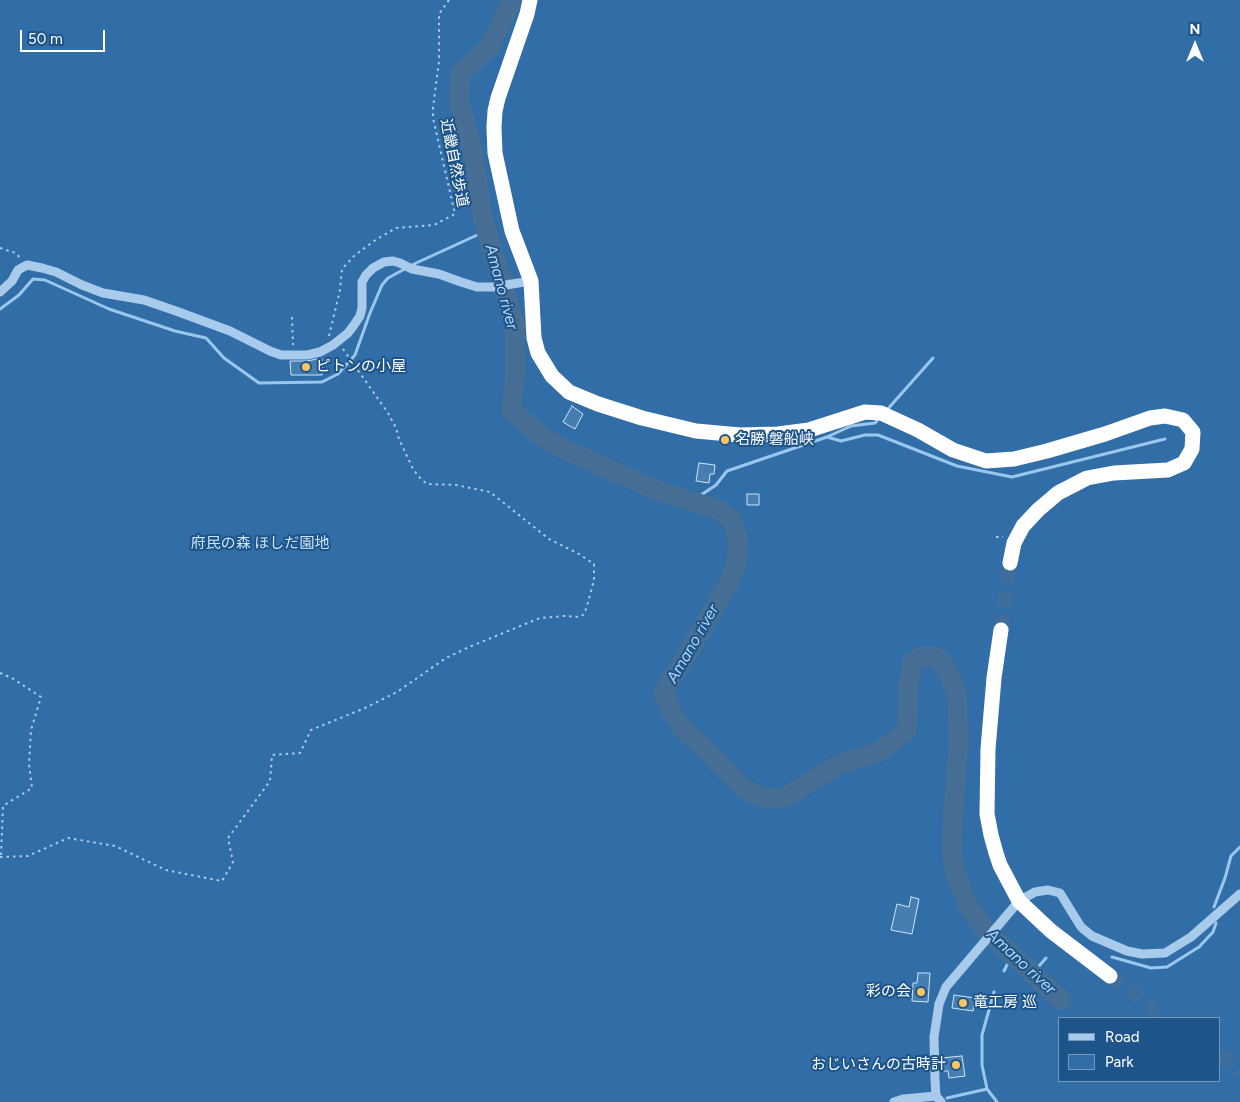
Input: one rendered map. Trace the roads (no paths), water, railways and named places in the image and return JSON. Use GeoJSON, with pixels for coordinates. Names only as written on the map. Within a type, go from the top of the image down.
{"type":"FeatureCollection","features":[{"type":"Feature","properties":{"kind":"highway"},"geometry":{"type":"LineString","coordinates":[[530,0],[495,111],[495,153],[512,231],[526,282],[533,295],[534,338],[538,353],[552,376],[569,392],[598,404],[642,418],[696,431],[740,435],[778,434],[808,430],[865,412],[881,413],[918,430],[952,450],[986,461],[1014,459],[1047,451],[1105,434],[1150,418],[1166,416],[1182,420],[1193,432],[1192,449],[1184,463],[1168,470],[1114,473],[1087,478],[1058,493],[1023,526],[1014,544],[1010,563]]}},
{"type":"Feature","properties":{"kind":"highway"},"geometry":{"type":"LineString","coordinates":[[1001,630],[994,678],[988,749],[987,814],[990,835],[1000,865],[1019,901],[1051,931],[1110,976]]}},
{"type":"Feature","properties":{"kind":"street"},"geometry":{"type":"LineString","coordinates":[[0,292],[12,281],[18,270],[27,265],[56,272],[103,293],[144,300],[176,311],[230,331],[281,355],[307,355],[320,352],[348,333],[360,316],[362,308],[362,282],[366,274],[384,262],[393,261],[412,269],[439,274],[477,287],[493,287],[526,282]]}},
{"type":"Feature","properties":{"kind":"street"},"geometry":{"type":"LineString","coordinates":[[894,1102],[903,1099],[939,1099],[934,1037],[939,1004],[946,987],[1019,901],[1035,892],[1048,890],[1060,893],[1081,926],[1092,936],[1127,951],[1142,954],[1165,953],[1191,937],[1240,894]]}},
{"type":"Feature","properties":{"kind":"waterway","name":"Amano river"},"geometry":{"type":"LineString","coordinates":[[511,0],[489,47],[460,74],[459,102],[473,152],[483,220],[515,326],[515,380],[511,410],[539,434],[561,448],[661,492],[717,509],[732,520],[738,541],[737,561],[729,583],[684,660],[670,680],[664,694],[674,717],[683,729],[743,788],[761,797],[781,799],[839,764],[877,753],[907,731],[908,687],[912,663],[921,657],[933,656],[940,661],[948,672],[957,695],[958,746],[952,855],[956,875],[970,909],[983,927],[1061,1000]]}},
{"type":"Feature","properties":{"kind":"waterway"},"geometry":{"type":"LineString","coordinates":[[0,309],[19,295],[33,279],[45,280],[109,309],[175,331],[206,338],[224,358],[259,383],[322,382],[338,374],[355,355],[370,313],[382,285],[388,278],[486,231]]}},
{"type":"Feature","properties":{"kind":"waterway"},"geometry":{"type":"LineString","coordinates":[[886,411],[933,358]]}},
{"type":"Feature","properties":{"kind":"waterway"},"geometry":{"type":"LineString","coordinates":[[692,501],[716,485],[727,471],[827,437],[851,426],[875,423],[880,417]]}},
{"type":"Feature","properties":{"kind":"waterway"},"geometry":{"type":"LineString","coordinates":[[827,437],[841,441],[865,435],[878,435],[957,466],[1012,477],[1165,439]]}},
{"type":"Feature","properties":{"kind":"waterway"},"geometry":{"type":"LineString","coordinates":[[1214,907],[1231,856],[1240,847]]}},
{"type":"Feature","properties":{"kind":"waterway"},"geometry":{"type":"LineString","coordinates":[[1112,957],[1151,968],[1167,967],[1199,947],[1213,932],[1216,923]]}},
{"type":"Feature","properties":{"kind":"waterway"},"geometry":{"type":"LineString","coordinates":[[1004,971],[1012,955]]}},
{"type":"Feature","properties":{"kind":"waterway"},"geometry":{"type":"LineString","coordinates":[[1033,973],[1046,958]]}},
{"type":"Feature","properties":{"kind":"waterway"},"geometry":{"type":"LineString","coordinates":[[994,992],[982,1035],[982,1065],[987,1089],[997,1102]]}},
{"type":"Feature","properties":{"kind":"waterway"},"geometry":{"type":"LineString","coordinates":[[947,1098],[987,1089]]}},
{"type":"Feature","properties":{"kind":"tunnel"},"geometry":{"type":"LineString","coordinates":[[1001,630],[1010,563]]}},
{"type":"Feature","properties":{"kind":"tunnel"},"geometry":{"type":"LineString","coordinates":[[1110,976],[1165,1017]]}},
{"type":"Feature","properties":{"kind":"tunnel"},"geometry":{"type":"LineString","coordinates":[[1220,1056],[1240,1073]]}},
{"type":"Feature","properties":{"kind":"place","name":"ピトンの小屋"},"geometry":{"type":"Point","coordinates":[306,367]}},
{"type":"Feature","properties":{"kind":"place","name":"名勝 磐船峡"},"geometry":{"type":"Point","coordinates":[725,440]}},
{"type":"Feature","properties":{"kind":"place","name":"彩の会"},"geometry":{"type":"Point","coordinates":[921,992]}},
{"type":"Feature","properties":{"kind":"place","name":"竜工房 巡"},"geometry":{"type":"Point","coordinates":[963,1003]}},
{"type":"Feature","properties":{"kind":"place","name":"おじいさんの古時計"},"geometry":{"type":"Point","coordinates":[956,1065]}},
{"type":"Feature","properties":{"kind":"park label","name":"府民の森 ほしだ園地"},"geometry":{"type":"Point","coordinates":[260,544]}}]}
